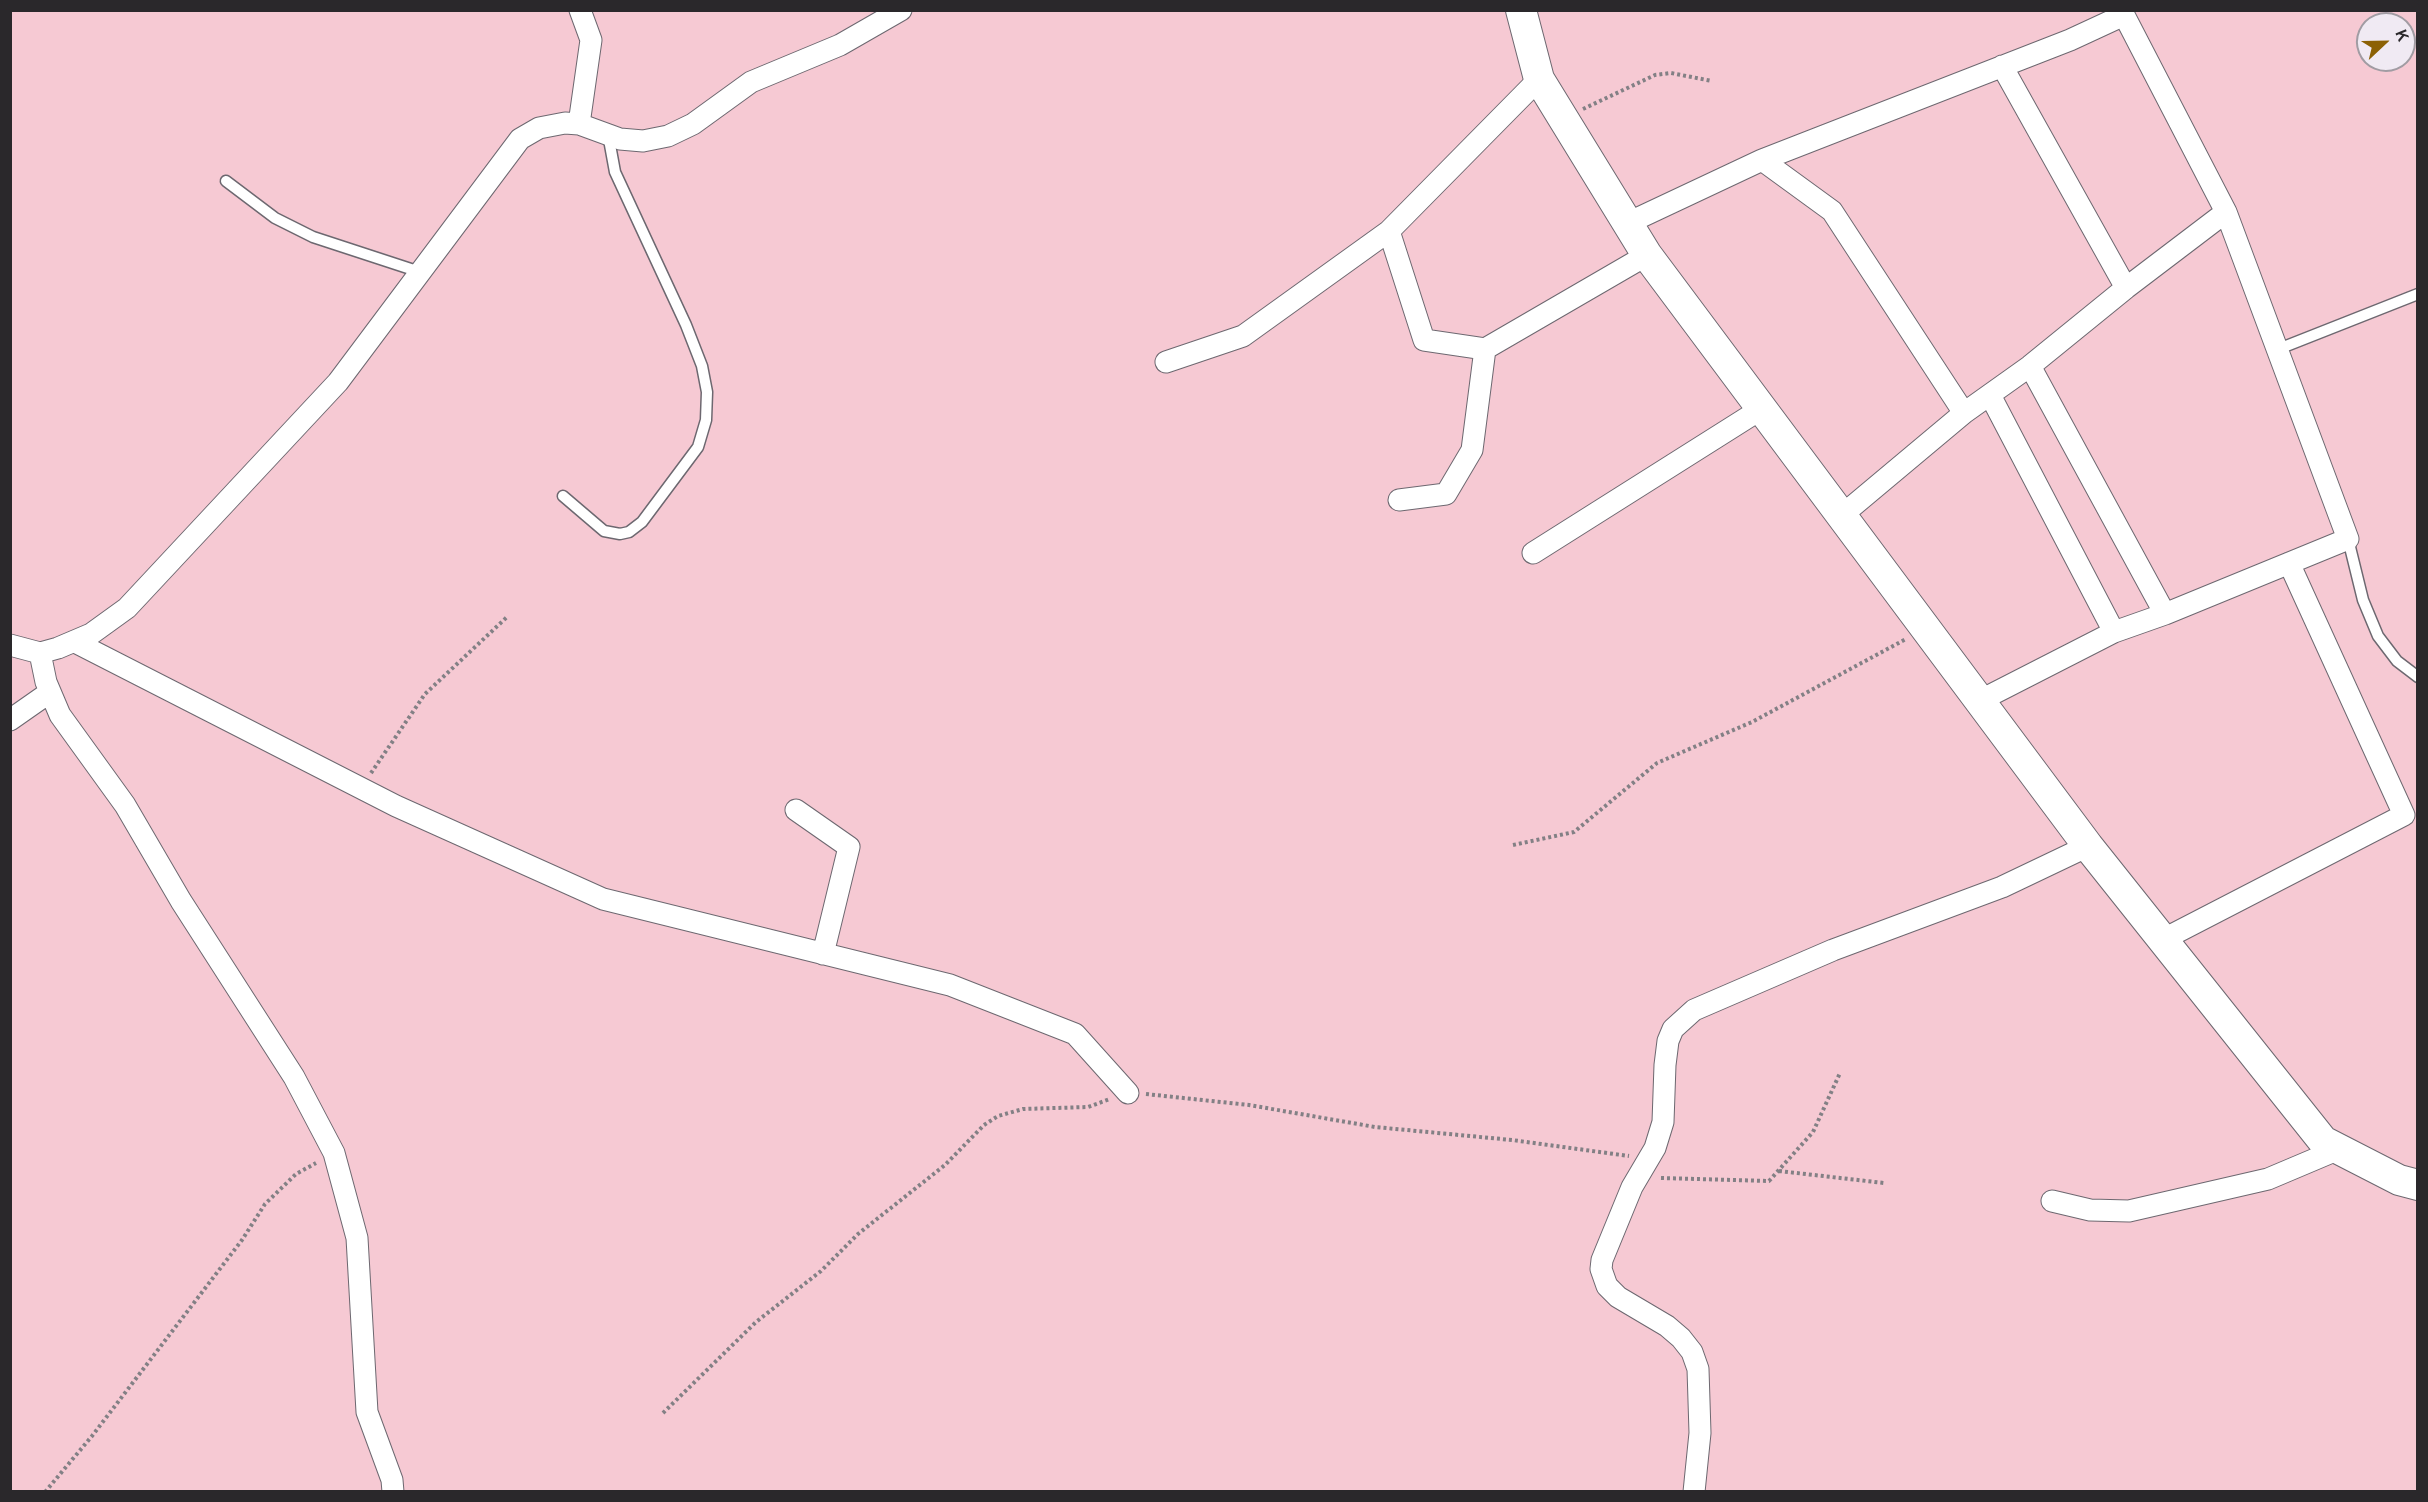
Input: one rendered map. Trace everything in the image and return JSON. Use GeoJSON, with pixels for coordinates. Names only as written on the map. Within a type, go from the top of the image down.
{"type":"FeatureCollection","features":[{"type":"Feature","properties":{"kind":"street"},"geometry":{"type":"LineString","coordinates":[[579,124],[591,40],[580,10]]}},
{"type":"Feature","properties":{"kind":"street"},"geometry":{"type":"LineString","coordinates":[[10,645],[40,653],[75,642],[110,622],[128,608],[309,415],[365,348],[511,146],[539,128],[565,123],[579,124],[620,139],[643,141],[674,133],[751,82],[840,45],[901,10]]}},
{"type":"Feature","properties":{"kind":"street"},"geometry":{"type":"LineString","coordinates":[[1521,10],[1539,79],[1647,255],[2088,846],[2323,1141],[2416,1188]]}},
{"type":"Feature","properties":{"kind":"street"},"geometry":{"type":"LineString","coordinates":[[1628,223],[1762,160],[2130,13],[2226,212],[2348,539],[2165,614],[2114,632],[1979,701]]}},
{"type":"Feature","properties":{"kind":"street"},"geometry":{"type":"LineString","coordinates":[[2002,66],[2126,288]]}},
{"type":"Feature","properties":{"kind":"street"},"geometry":{"type":"LineString","coordinates":[[1166,362],[1243,336],[1389,231],[1539,79]]}},
{"type":"Feature","properties":{"kind":"street"},"geometry":{"type":"LineString","coordinates":[[1762,160],[1832,211],[1964,413]]}},
{"type":"Feature","properties":{"kind":"street"},"geometry":{"type":"LineString","coordinates":[[1841,516],[1964,413],[2030,366],[2126,288],[2226,212]]}},
{"type":"Feature","properties":{"kind":"street"},"geometry":{"type":"LineString","coordinates":[[1389,231],[1424,340],[1485,349],[1647,255]]}},
{"type":"Feature","properties":{"kind":"street"},"geometry":{"type":"LineString","coordinates":[[1399,500],[1446,494],[1472,450],[1485,349]]}},
{"type":"Feature","properties":{"kind":"street"},"geometry":{"type":"LineString","coordinates":[[2030,366],[2165,614]]}},
{"type":"Feature","properties":{"kind":"street"},"geometry":{"type":"LineString","coordinates":[[1990,395],[2114,632]]}},
{"type":"Feature","properties":{"kind":"street"},"geometry":{"type":"LineString","coordinates":[[1533,553],[1761,409]]}},
{"type":"Feature","properties":{"kind":"street"},"geometry":{"type":"LineString","coordinates":[[2163,940],[2411,815],[2289,563]]}},
{"type":"Feature","properties":{"kind":"street"},"geometry":{"type":"LineString","coordinates":[[75,642],[362,786],[396,806],[603,899],[950,985],[1075,1034],[1128,1093]]}},
{"type":"Feature","properties":{"kind":"street"},"geometry":{"type":"LineString","coordinates":[[40,653],[50,692],[60,715],[125,805],[180,901],[294,1077],[334,1153],[357,1238],[367,1412],[392,1480],[393,1491]]}},
{"type":"Feature","properties":{"kind":"street"},"geometry":{"type":"LineString","coordinates":[[10,720],[50,692]]}},
{"type":"Feature","properties":{"kind":"street"},"geometry":{"type":"LineString","coordinates":[[796,810],[849,847],[823,954]]}},
{"type":"Feature","properties":{"kind":"street"},"geometry":{"type":"LineString","coordinates":[[1695,1491],[1701,1433],[1698,1369],[1692,1352],[1667,1326],[1618,1297],[1603,1278],[1602,1260],[1663,1122],[1668,1041],[1682,1018],[1694,1010],[1833,950],[2002,887],[2088,846]]}},
{"type":"Feature","properties":{"kind":"street"},"geometry":{"type":"LineString","coordinates":[[2052,1201],[2090,1210],[2129,1211],[2268,1179],[2339,1149]]}},
{"type":"Feature","properties":{"kind":"lane"},"geometry":{"type":"LineString","coordinates":[[563,496],[604,531],[620,534],[636,528],[698,447],[707,412],[707,392],[702,366],[686,325],[615,172],[608,135]]}},
{"type":"Feature","properties":{"kind":"lane"},"geometry":{"type":"LineString","coordinates":[[226,181],[275,218],[313,237],[420,272]]}},
{"type":"Feature","properties":{"kind":"lane"},"geometry":{"type":"LineString","coordinates":[[2276,350],[2418,294]]}},
{"type":"Feature","properties":{"kind":"lane"},"geometry":{"type":"LineString","coordinates":[[2348,539],[2363,600],[2378,636],[2397,661],[2418,677]]}},
{"type":"Feature","properties":{"kind":"path"},"geometry":{"type":"LineString","coordinates":[[1563,118],[1655,75],[1681,74],[1712,81]]}},
{"type":"Feature","properties":{"kind":"path"},"geometry":{"type":"LineString","coordinates":[[362,786],[425,694],[507,617]]}},
{"type":"Feature","properties":{"kind":"path"},"geometry":{"type":"LineString","coordinates":[[1513,845],[1574,832],[1657,763],[1752,722],[1926,629]]}},
{"type":"Feature","properties":{"kind":"path"},"geometry":{"type":"LineString","coordinates":[[663,1413],[756,1322],[821,1271],[858,1234],[945,1166],[984,1125],[998,1116],[1023,1109],[1088,1107],[1128,1093],[1249,1105],[1376,1127],[1512,1140],[1643,1168],[1769,1181],[1813,1132],[1840,1073]]}},
{"type":"Feature","properties":{"kind":"path"},"geometry":{"type":"LineString","coordinates":[[45,1491],[206,1287],[265,1204],[296,1174],[334,1153]]}},
{"type":"Feature","properties":{"kind":"path"},"geometry":{"type":"LineString","coordinates":[[1778,1171],[1884,1184]]}},
{"type":"Feature","properties":{"kind":"shaded area"},"geometry":{"type":"Polygon","coordinates":[[[10,11],[2417,11],[2417,1491],[11,1491],[10,11]]]}}]}
